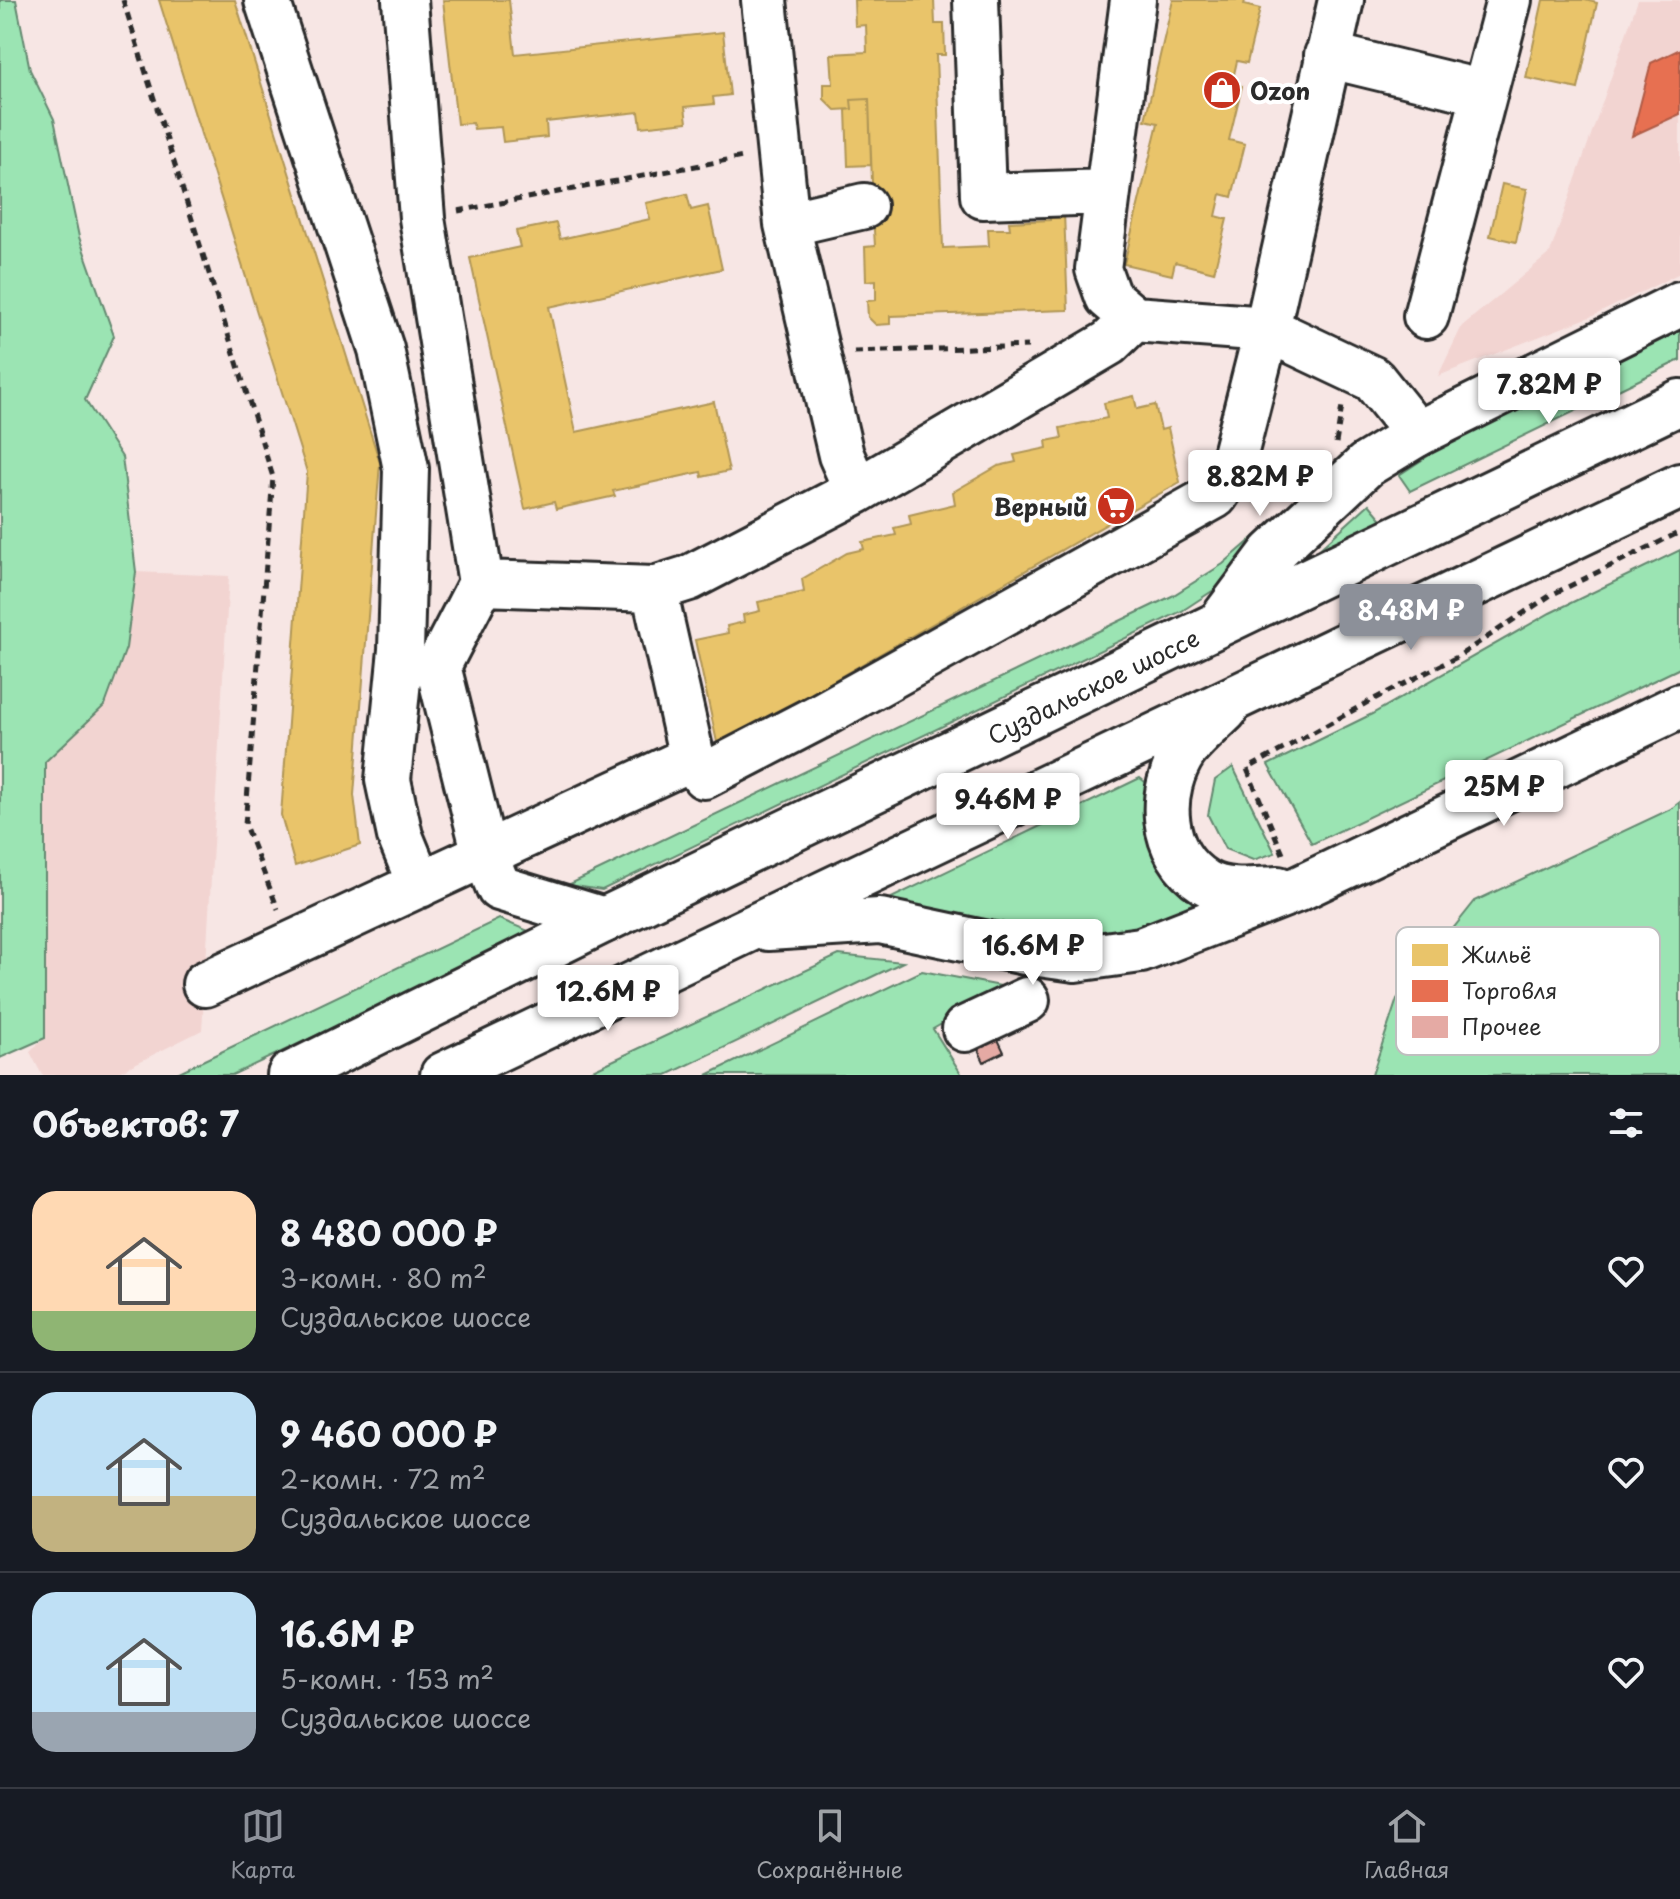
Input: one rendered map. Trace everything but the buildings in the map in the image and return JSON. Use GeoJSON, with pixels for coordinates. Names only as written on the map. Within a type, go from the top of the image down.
{"type":"FeatureCollection","features":[{"type":"Feature","properties":{"kind":"main road"},"geometry":{"type":"LineString","coordinates":[[267,0],[381,349],[406,469],[401,650],[388,780],[400,836],[420,885]]}},
{"type":"Feature","properties":{"kind":"main road"},"geometry":{"type":"LineString","coordinates":[[405,0],[422,218],[481,583],[438,666],[485,855],[499,888],[604,920]]}},
{"type":"Feature","properties":{"kind":"main road"},"geometry":{"type":"LineString","coordinates":[[764,0],[787,224],[841,455],[857,491]]}},
{"type":"Feature","properties":{"kind":"main road"},"geometry":{"type":"LineString","coordinates":[[976,0],[983,196],[1108,192]]}},
{"type":"Feature","properties":{"kind":"main road"},"geometry":{"type":"LineString","coordinates":[[1133,0],[1098,269],[1108,297],[1134,319],[1267,329],[1373,379],[1417,434]]}},
{"type":"Feature","properties":{"kind":"main road"},"geometry":{"type":"LineString","coordinates":[[654,589],[692,758],[704,776],[820,716],[1215,496],[1230,474],[1267,329],[1341,0]]}},
{"type":"Feature","properties":{"kind":"main road"},"geometry":{"type":"LineString","coordinates":[[1426,316],[1509,0]]}},
{"type":"Feature","properties":{"kind":"main road"},"geometry":{"type":"LineString","coordinates":[[1327,55],[1484,93]]}},
{"type":"Feature","properties":{"kind":"main road"},"geometry":{"type":"LineString","coordinates":[[787,224],[864,206]]}},
{"type":"Feature","properties":{"kind":"main road"},"geometry":{"type":"LineString","coordinates":[[1216,627],[1272,553],[1366,465],[1417,434],[1680,304]]}},
{"type":"Feature","properties":{"kind":"main road"},"geometry":{"type":"LineString","coordinates":[[481,583],[654,589],[689,578],[857,491],[1109,343],[1134,319]]}},
{"type":"Feature","properties":{"kind":"main road","name":"Суздальское шоссе"},"geometry":{"type":"LineString","coordinates":[[290,1075],[604,920],[1680,402]]}},
{"type":"Feature","properties":{"kind":"main road"},"geometry":{"type":"LineString","coordinates":[[443,1075],[1680,486]]}},
{"type":"Feature","properties":{"kind":"main road"},"geometry":{"type":"LineString","coordinates":[[1243,692],[1185,751],[1166,794],[1168,830],[1178,855],[1205,882],[1238,890],[1298,889]]}},
{"type":"Feature","properties":{"kind":"main road"},"geometry":{"type":"LineString","coordinates":[[744,930],[880,921],[1025,952],[1075,959],[1141,950],[1298,889],[1680,706]]}},
{"type":"Feature","properties":{"kind":"main road"},"geometry":{"type":"LineString","coordinates":[[205,984],[692,758]]}},
{"type":"Feature","properties":{"kind":"main road"},"geometry":{"type":"LineString","coordinates":[[965,1029],[1027,1000]]}},
{"type":"Feature","properties":{"kind":"path"},"geometry":{"type":"LineString","coordinates":[[123,0],[273,477],[245,825],[292,944]]}},
{"type":"Feature","properties":{"kind":"path"},"geometry":{"type":"LineString","coordinates":[[422,218],[778,150]]}},
{"type":"Feature","properties":{"kind":"path"},"geometry":{"type":"LineString","coordinates":[[817,354],[1032,346]]}},
{"type":"Feature","properties":{"kind":"path"},"geometry":{"type":"LineString","coordinates":[[1344,394],[1336,449],[1366,465]]}},
{"type":"Feature","properties":{"kind":"path"},"geometry":{"type":"LineString","coordinates":[[1298,889],[1247,769],[1457,657],[1551,595],[1680,532]]}},
{"type":"Feature","properties":{"kind":"shaded area"},"geometry":{"type":"Polygon","coordinates":[[[1638,0],[1680,0],[1680,273],[1595,315],[1438,376],[1462,326],[1550,253],[1638,0]]]}},
{"type":"Feature","properties":{"kind":"shaded area"},"geometry":{"type":"Polygon","coordinates":[[[136,572],[229,576],[202,1030],[113,1075],[42,1075],[30,1052],[45,1037],[45,762],[105,705],[126,648],[136,572]]]}},
{"type":"Feature","properties":{"kind":"green space"},"geometry":{"type":"Polygon","coordinates":[[[0,0],[16,0],[30,70],[54,119],[79,237],[114,336],[85,400],[122,457],[136,572],[126,648],[105,705],[45,762],[45,1038],[0,1058],[0,0]]]}},
{"type":"Feature","properties":{"kind":"green space"},"geometry":{"type":"Polygon","coordinates":[[[1680,323],[1680,360],[1410,491],[1399,475],[1500,409],[1680,323]]]}},
{"type":"Feature","properties":{"kind":"green space"},"geometry":{"type":"Polygon","coordinates":[[[1341,462],[1235,576],[1182,611],[602,890],[568,885],[1172,596],[1223,564],[1341,462]]]}},
{"type":"Feature","properties":{"kind":"green space"},"geometry":{"type":"Polygon","coordinates":[[[1369,504],[1385,523],[1303,564],[1369,504]]]}},
{"type":"Feature","properties":{"kind":"green space"},"geometry":{"type":"Polygon","coordinates":[[[1680,550],[1680,668],[1312,844],[1268,765],[1372,714],[1550,613],[1680,550]]]}},
{"type":"Feature","properties":{"kind":"green space"},"geometry":{"type":"Polygon","coordinates":[[[1233,767],[1275,853],[1253,860],[1225,849],[1208,815],[1215,780],[1233,767]]]}},
{"type":"Feature","properties":{"kind":"green space"},"geometry":{"type":"Polygon","coordinates":[[[1140,778],[1149,785],[1146,825],[1153,850],[1171,881],[1196,902],[1143,928],[1095,938],[1033,935],[967,916],[885,901],[1140,778]]]}},
{"type":"Feature","properties":{"kind":"green space"},"geometry":{"type":"Polygon","coordinates":[[[1680,802],[1680,1075],[1372,1075],[1396,1002],[1396,1055],[1660,1055],[1660,927],[1454,927],[1475,901],[1680,802]]]}},
{"type":"Feature","properties":{"kind":"green space"},"geometry":{"type":"Polygon","coordinates":[[[499,919],[531,932],[232,1075],[173,1075],[499,919]]]}},
{"type":"Feature","properties":{"kind":"green space"},"geometry":{"type":"Polygon","coordinates":[[[839,955],[903,962],[667,1075],[582,1075],[839,955]]]}},
{"type":"Feature","properties":{"kind":"green space"},"geometry":{"type":"Polygon","coordinates":[[[922,971],[1006,987],[933,1029],[962,1075],[707,1075],[922,971]]]}},
{"type":"Feature","properties":{"kind":"place","name":"Ozon"},"geometry":{"type":"Point","coordinates":[1222,90]}},
{"type":"Feature","properties":{"kind":"place","name":"Верный"},"geometry":{"type":"Point","coordinates":[1116,506]}}]}
